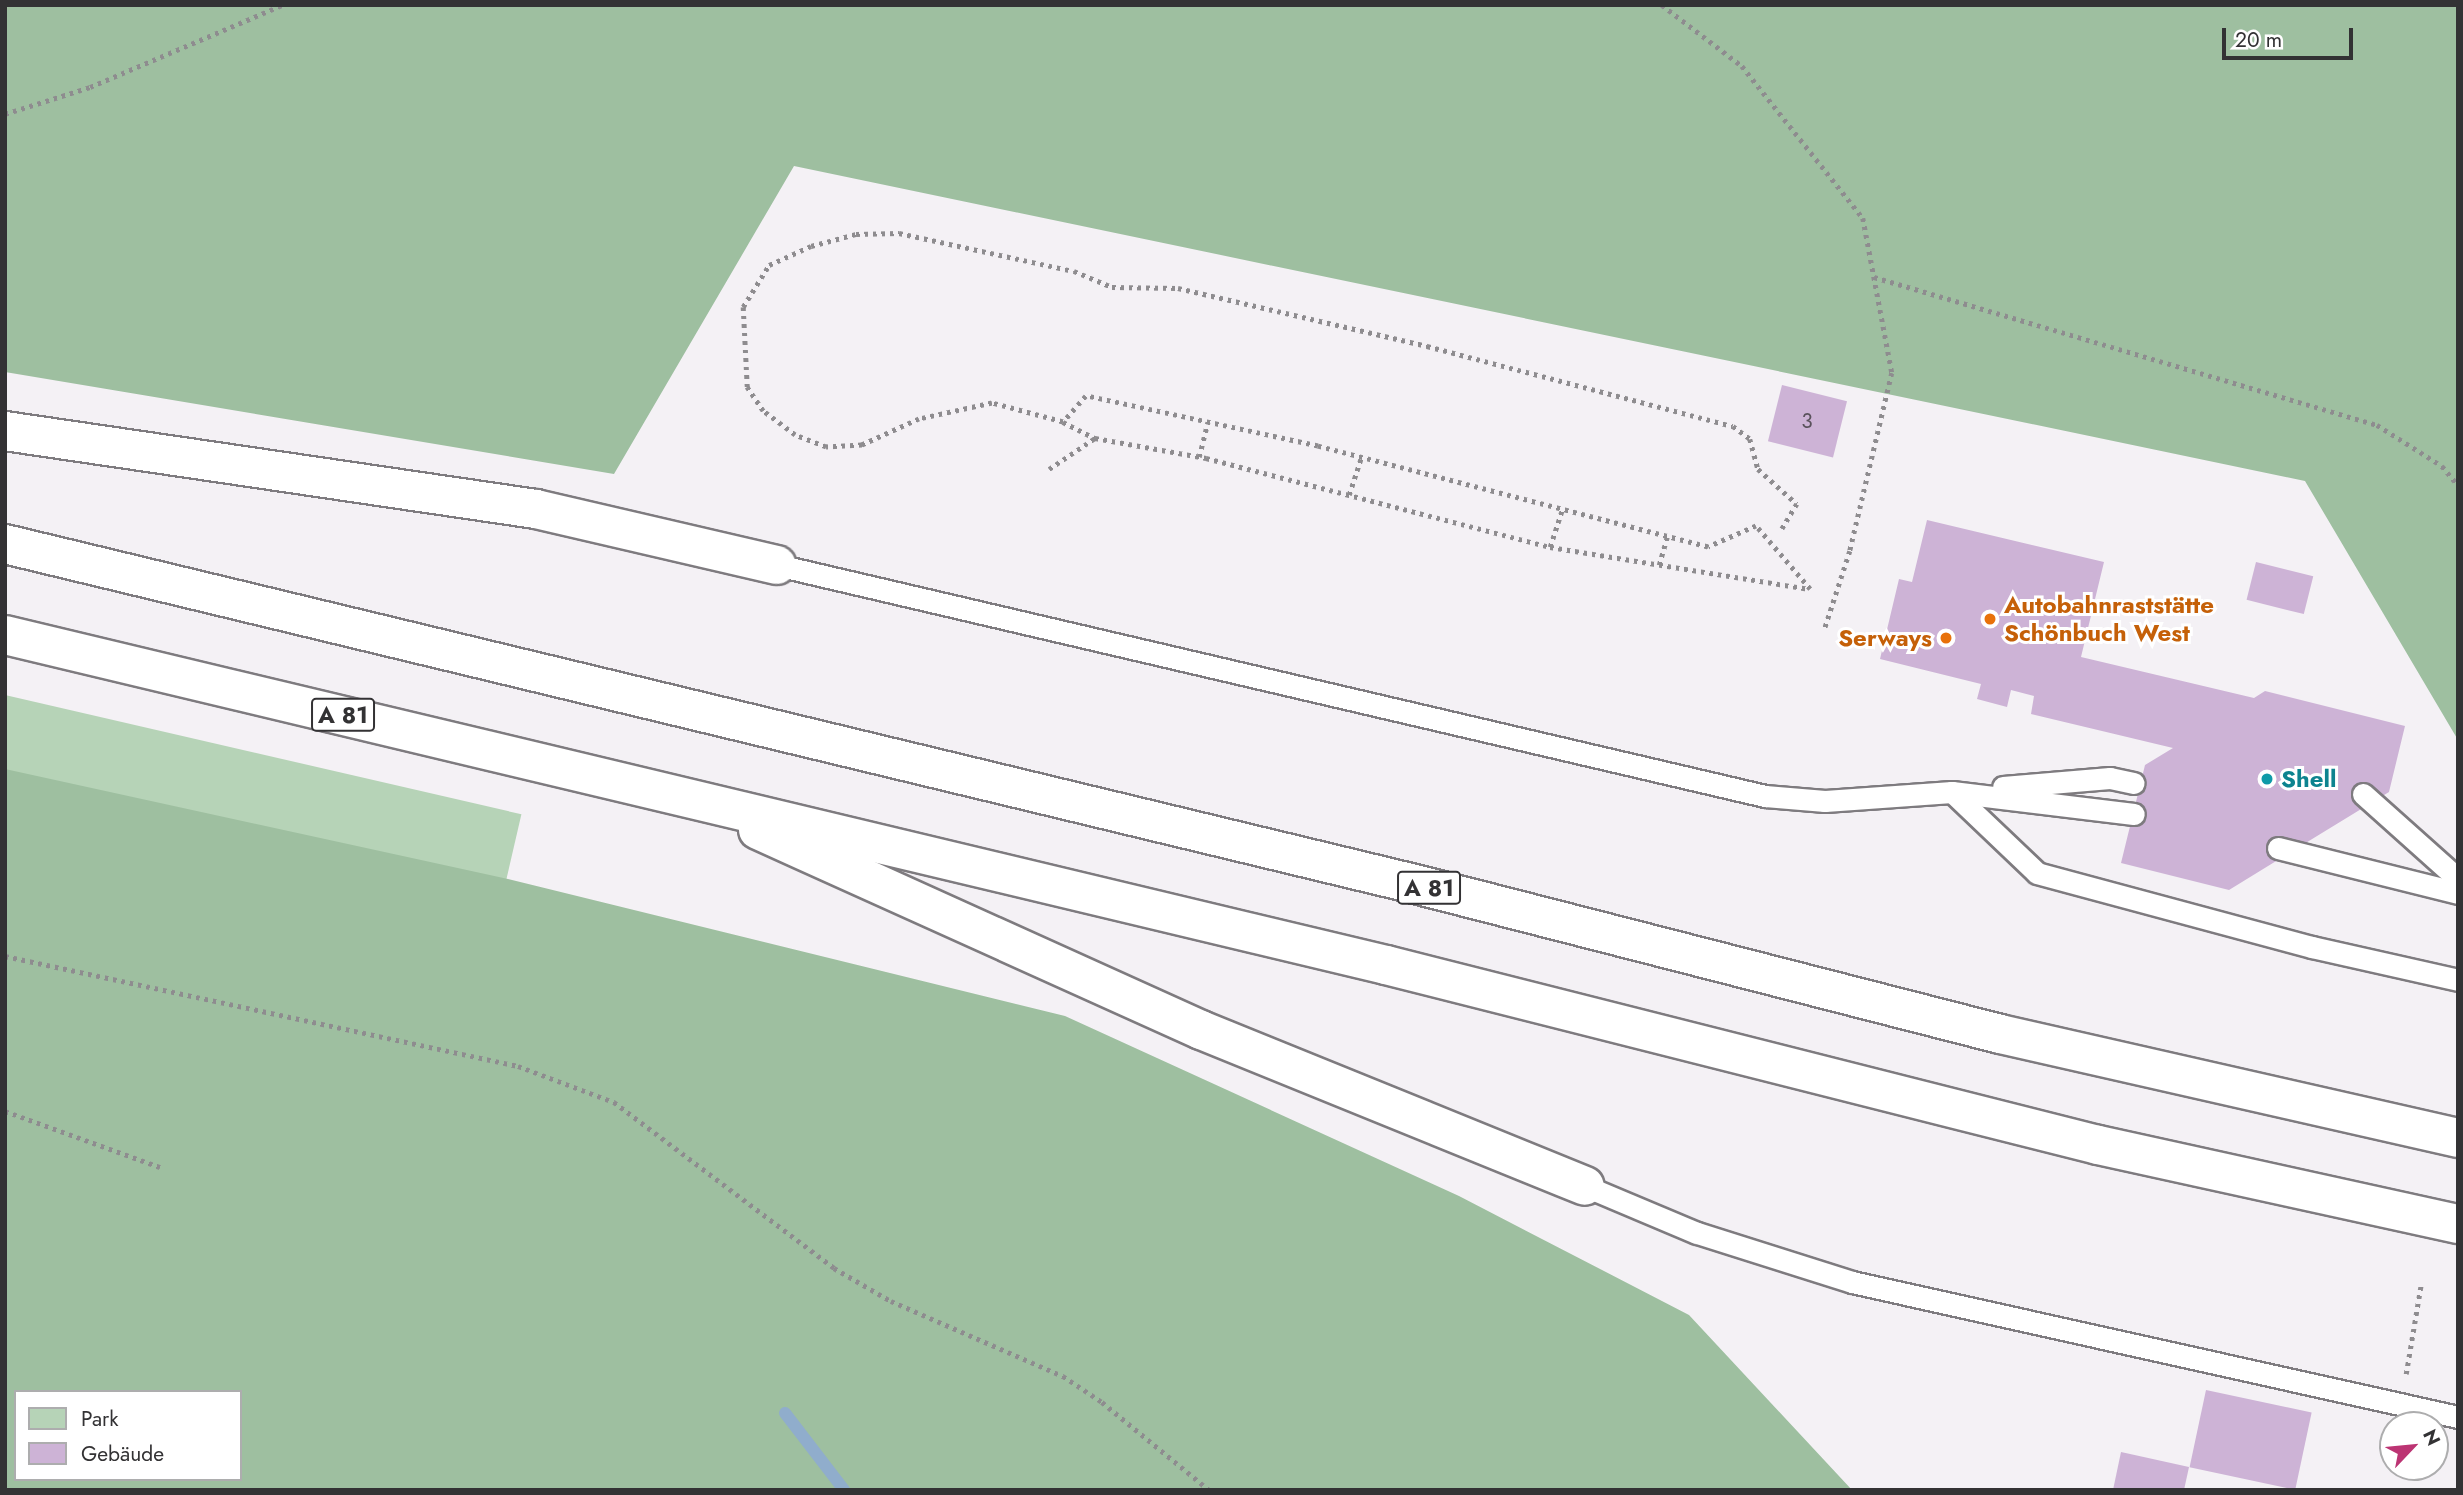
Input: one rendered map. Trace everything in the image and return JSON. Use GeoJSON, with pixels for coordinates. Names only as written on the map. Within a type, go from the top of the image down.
{"type":"FeatureCollection","features":[{"type":"Feature","properties":{"kind":"highway"},"geometry":{"type":"LineString","coordinates":[[5,431],[536,509],[777,565]]}},
{"type":"Feature","properties":{"kind":"highway","name":"A 81"},"geometry":{"type":"LineString","coordinates":[[5,544],[1419,885],[2000,1034],[2458,1138]]}},
{"type":"Feature","properties":{"kind":"highway","name":"A 81"},"geometry":{"type":"LineString","coordinates":[[5,635],[1387,965],[2098,1145],[2458,1224]]}},
{"type":"Feature","properties":{"kind":"highway"},"geometry":{"type":"LineString","coordinates":[[680,795],[1177,1019],[1585,1186]]}},
{"type":"Feature","properties":{"kind":"lane"},"geometry":{"type":"LineString","coordinates":[[777,565],[1765,796],[1825,801],[2110,778],[2133,783]]}},
{"type":"Feature","properties":{"kind":"lane"},"geometry":{"type":"LineString","coordinates":[[1952,792],[2134,814]]}},
{"type":"Feature","properties":{"kind":"lane"},"geometry":{"type":"LineString","coordinates":[[1952,792],[2037,873],[2312,947],[2458,980]]}},
{"type":"Feature","properties":{"kind":"lane"},"geometry":{"type":"LineString","coordinates":[[2363,794],[2458,879]]}},
{"type":"Feature","properties":{"kind":"lane"},"geometry":{"type":"LineString","coordinates":[[2278,848],[2458,893]]}},
{"type":"Feature","properties":{"kind":"lane"},"geometry":{"type":"LineString","coordinates":[[1585,1186],[1697,1233],[1852,1282],[2458,1417]]}},
{"type":"Feature","properties":{"kind":"path"},"geometry":{"type":"LineString","coordinates":[[5,114],[90,87],[282,5]]}},
{"type":"Feature","properties":{"kind":"path"},"geometry":{"type":"LineString","coordinates":[[1662,5],[1742,65],[1863,218],[1892,373],[1850,551],[1825,628]]}},
{"type":"Feature","properties":{"kind":"path"},"geometry":{"type":"LineString","coordinates":[[1063,422],[1086,396],[1361,457],[1708,547],[1756,526],[1810,589],[1550,547],[1199,457],[1095,438],[1063,422],[992,403],[919,419],[862,445],[826,447],[795,435],[763,411],[747,387],[743,307],[769,265],[811,246],[856,234],[899,233],[1074,271],[1112,287],[1178,288],[1427,346],[1733,426],[1750,439],[1758,469],[1797,504],[1782,529]]}},
{"type":"Feature","properties":{"kind":"path"},"geometry":{"type":"LineString","coordinates":[[1874,278],[2377,425],[2442,466],[2458,485]]}},
{"type":"Feature","properties":{"kind":"path"},"geometry":{"type":"LineString","coordinates":[[1199,457],[1208,422]]}},
{"type":"Feature","properties":{"kind":"path"},"geometry":{"type":"LineString","coordinates":[[1049,470],[1095,438]]}},
{"type":"Feature","properties":{"kind":"path"},"geometry":{"type":"LineString","coordinates":[[1349,495],[1361,457]]}},
{"type":"Feature","properties":{"kind":"path"},"geometry":{"type":"LineString","coordinates":[[1550,547],[1562,510]]}},
{"type":"Feature","properties":{"kind":"path"},"geometry":{"type":"LineString","coordinates":[[1659,565],[1667,537]]}},
{"type":"Feature","properties":{"kind":"path"},"geometry":{"type":"LineString","coordinates":[[5,956],[518,1066],[614,1102],[834,1268],[891,1301],[1063,1376],[1102,1402],[1209,1490]]}},
{"type":"Feature","properties":{"kind":"path"},"geometry":{"type":"LineString","coordinates":[[5,1111],[160,1167]]}},
{"type":"Feature","properties":{"kind":"path"},"geometry":{"type":"LineString","coordinates":[[2401,1406],[2421,1284]]}},
{"type":"Feature","properties":{"kind":"green space"},"geometry":{"type":"Polygon","coordinates":[[[5,5],[2458,5],[2458,740],[2305,481],[794,166],[614,474],[5,372],[5,5]]]}},
{"type":"Feature","properties":{"kind":"green space"},"geometry":{"type":"Polygon","coordinates":[[[5,695],[521,814],[505,886],[5,771],[5,695]]]}},
{"type":"Feature","properties":{"kind":"green space"},"geometry":{"type":"Polygon","coordinates":[[[5,769],[508,879],[1065,1016],[1459,1196],[1689,1315],[1852,1490],[5,1490],[5,769]]]}},
{"type":"Feature","properties":{"kind":"building"},"geometry":{"type":"Polygon","coordinates":[[[1782,385],[1847,401],[1833,457],[1768,441],[1782,385]]]}},
{"type":"Feature","properties":{"kind":"building"},"geometry":{"type":"Polygon","coordinates":[[[1927,520],[2104,562],[2081,657],[2254,698],[2265,691],[2405,726],[2389,792],[2229,890],[2121,863],[2145,765],[2173,748],[2031,714],[2034,696],[2011,690],[2007,707],[1977,699],[1981,684],[1880,659],[1899,579],[1912,582],[1927,520]]]}},
{"type":"Feature","properties":{"kind":"building"},"geometry":{"type":"Polygon","coordinates":[[[2256,562],[2313,576],[2304,614],[2247,600],[2256,562]]]}},
{"type":"Feature","properties":{"kind":"building"},"geometry":{"type":"Polygon","coordinates":[[[2206,1390],[2312,1412],[2295,1490],[2190,1467],[2206,1390]]]}},
{"type":"Feature","properties":{"kind":"building"},"geometry":{"type":"Polygon","coordinates":[[[2121,1452],[2189,1467],[2184,1490],[2113,1490],[2121,1452]]]}},
{"type":"Feature","properties":{"kind":"waterway"},"geometry":{"type":"LineString","coordinates":[[785,1413],[844,1490]]}},
{"type":"Feature","properties":{"kind":"place","name":"Autobahnraststätte Schönbuch West"},"geometry":{"type":"Point","coordinates":[1990,619]}},
{"type":"Feature","properties":{"kind":"place","name":"Serways"},"geometry":{"type":"Point","coordinates":[1946,638]}},
{"type":"Feature","properties":{"kind":"place","name":"Shell"},"geometry":{"type":"Point","coordinates":[2267,779]}}]}
